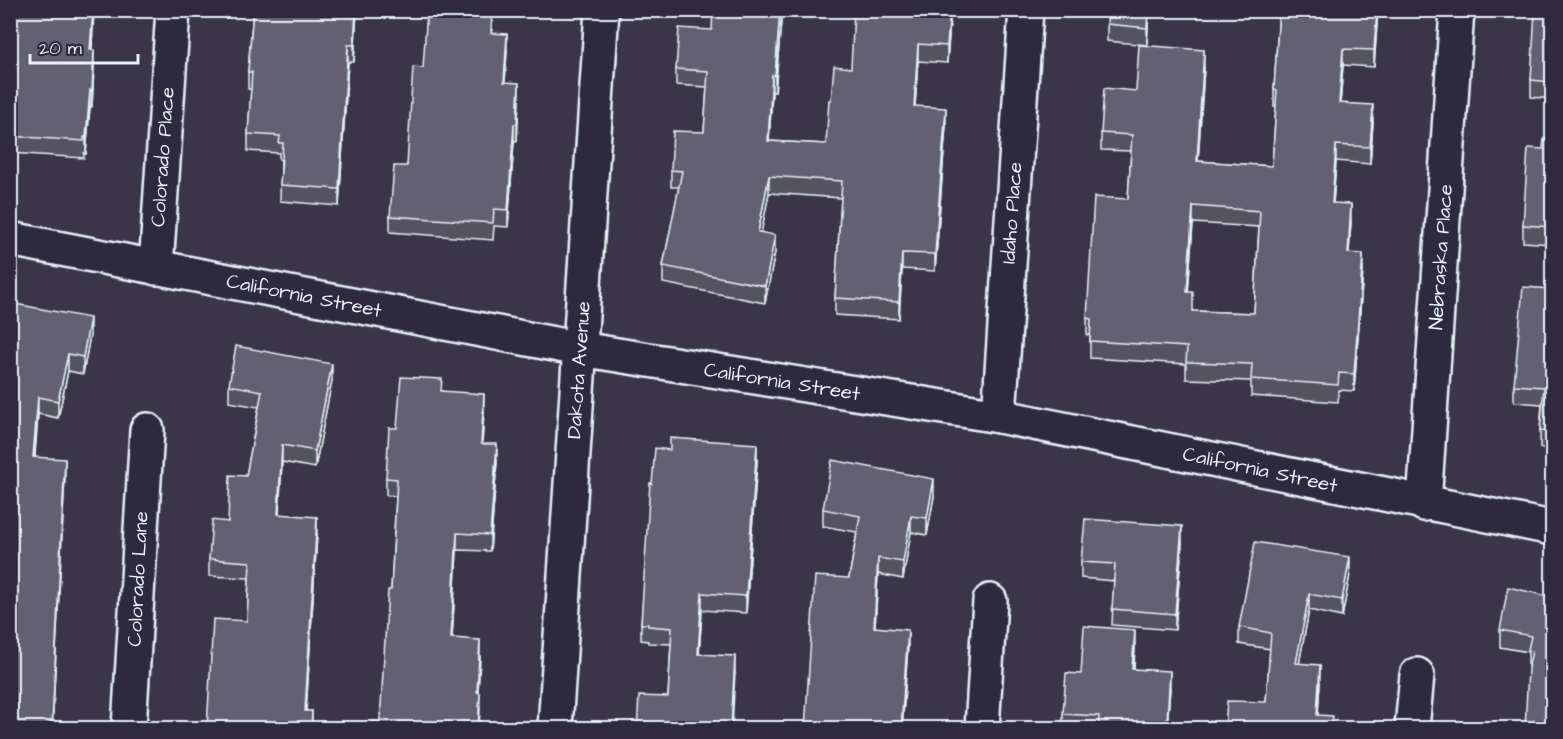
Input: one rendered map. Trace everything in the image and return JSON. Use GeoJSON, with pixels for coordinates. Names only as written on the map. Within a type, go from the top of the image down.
{"type":"FeatureCollection","features":[{"type":"Feature","properties":{"kind":"street","name":"Colorado Place"},"geometry":{"type":"LineString","coordinates":[[156,267],[173,10]]}},
{"type":"Feature","properties":{"kind":"street","name":"Dakota Avenue"},"geometry":{"type":"LineString","coordinates":[[555,729],[602,10]]}},
{"type":"Feature","properties":{"kind":"street","name":"Idaho Place"},"geometry":{"type":"LineString","coordinates":[[999,416],[1026,10]]}},
{"type":"Feature","properties":{"kind":"street","name":"Nebraska Place"},"geometry":{"type":"LineString","coordinates":[[1425,504],[1457,10]]}},
{"type":"Feature","properties":{"kind":"street","name":"California Street"},"geometry":{"type":"LineString","coordinates":[[10,239],[580,349],[999,416],[1552,528]]}},
{"type":"Feature","properties":{"kind":"street","name":"Colorado Lane"},"geometry":{"type":"LineString","coordinates":[[129,729],[147,430]]}},
{"type":"Feature","properties":{"kind":"street"},"geometry":{"type":"LineString","coordinates":[[982,729],[990,601]]}},
{"type":"Feature","properties":{"kind":"street"},"geometry":{"type":"LineString","coordinates":[[1412,729],[1417,675]]}},
{"type":"Feature","properties":{"kind":"building"},"geometry":{"type":"Polygon","coordinates":[[[10,10],[93,10],[90,50],[94,50],[92,91],[90,90],[84,141],[10,136],[10,10]]]}},
{"type":"Feature","properties":{"kind":"building"},"geometry":{"type":"Polygon","coordinates":[[[253,10],[356,10],[354,45],[348,45],[339,189],[280,185],[283,143],[279,143],[280,136],[248,134],[252,72],[248,72],[253,10]]]}},
{"type":"Feature","properties":{"kind":"building"},"geometry":{"type":"Polygon","coordinates":[[[427,10],[492,10],[491,33],[507,34],[504,82],[519,83],[517,124],[514,124],[508,210],[494,209],[493,223],[390,216],[394,166],[407,166],[413,67],[423,68],[427,10]]]}},
{"type":"Feature","properties":{"kind":"building"},"geometry":{"type":"Polygon","coordinates":[[[713,10],[780,10],[775,75],[772,75],[768,141],[826,144],[834,66],[851,68],[854,10],[950,10],[947,46],[918,44],[914,106],[946,108],[935,254],[902,253],[899,302],[835,298],[842,181],[769,176],[758,232],[775,235],[765,286],[663,266],[682,171],[671,170],[673,131],[704,132],[708,71],[676,69],[679,28],[712,30],[713,10]]]}},
{"type":"Feature","properties":{"kind":"building"},"geometry":{"type":"Polygon","coordinates":[[[1108,10],[1148,10],[1147,28],[1107,24],[1108,10]]]}},
{"type":"Feature","properties":{"kind":"building"},"geometry":{"type":"Polygon","coordinates":[[[1279,10],[1377,10],[1374,50],[1343,49],[1339,103],[1373,105],[1370,147],[1336,145],[1332,203],[1351,204],[1348,253],[1363,254],[1354,374],[1339,373],[1338,385],[1251,379],[1252,364],[1186,362],[1187,347],[1090,341],[1091,319],[1087,318],[1094,197],[1128,199],[1132,135],[1101,133],[1104,88],[1136,91],[1139,45],[1204,50],[1197,161],[1272,166],[1277,90],[1274,89],[1279,10]],[[1193,206],[1187,292],[1193,292],[1193,311],[1254,313],[1260,211],[1193,206]]]}},
{"type":"Feature","properties":{"kind":"building"},"geometry":{"type":"Polygon","coordinates":[[[1535,10],[1552,10],[1552,82],[1531,80],[1535,10]]]}},
{"type":"Feature","properties":{"kind":"building"},"geometry":{"type":"Polygon","coordinates":[[[1544,138],[1552,138],[1552,227],[1523,225],[1528,148],[1543,149],[1544,138]]]}},
{"type":"Feature","properties":{"kind":"building"},"geometry":{"type":"Polygon","coordinates":[[[1523,287],[1552,289],[1552,432],[1540,431],[1544,387],[1514,385],[1523,287]]]}},
{"type":"Feature","properties":{"kind":"building"},"geometry":{"type":"Polygon","coordinates":[[[10,303],[90,318],[83,357],[68,354],[58,401],[38,397],[33,457],[65,459],[52,724],[49,723],[48,729],[10,729],[10,303]]]}},
{"type":"Feature","properties":{"kind":"building"},"geometry":{"type":"Polygon","coordinates":[[[236,346],[332,364],[315,451],[282,445],[278,514],[317,517],[305,711],[312,711],[311,729],[207,729],[213,619],[247,621],[250,562],[209,559],[212,520],[228,522],[230,475],[246,476],[262,391],[229,385],[236,346]]]}},
{"type":"Feature","properties":{"kind":"building"},"geometry":{"type":"Polygon","coordinates":[[[401,377],[442,379],[441,391],[484,394],[481,444],[497,444],[490,535],[457,533],[451,638],[480,640],[477,692],[480,693],[478,729],[371,729],[372,722],[380,722],[397,479],[386,478],[389,428],[397,428],[401,377]]]}},
{"type":"Feature","properties":{"kind":"building"},"geometry":{"type":"Polygon","coordinates":[[[670,438],[757,444],[746,596],[702,593],[698,654],[735,656],[731,729],[637,729],[639,696],[668,697],[672,628],[641,624],[650,483],[652,484],[655,448],[670,450],[670,438]]]}},
{"type":"Feature","properties":{"kind":"building"},"geometry":{"type":"Polygon","coordinates":[[[832,460],[934,479],[927,518],[911,516],[903,562],[878,558],[874,627],[908,630],[901,729],[805,729],[815,576],[849,578],[860,516],[823,509],[832,460]]]}},
{"type":"Feature","properties":{"kind":"building"},"geometry":{"type":"Polygon","coordinates":[[[1085,519],[1182,526],[1175,614],[1112,609],[1115,564],[1081,562],[1085,519]]]}},
{"type":"Feature","properties":{"kind":"building"},"geometry":{"type":"Polygon","coordinates":[[[1255,542],[1350,557],[1342,600],[1309,594],[1296,663],[1320,665],[1317,715],[1333,716],[1332,729],[1225,729],[1227,701],[1266,702],[1271,633],[1239,627],[1255,542]]]}},
{"type":"Feature","properties":{"kind":"building"},"geometry":{"type":"Polygon","coordinates":[[[1508,587],[1552,597],[1552,729],[1525,729],[1528,669],[1532,651],[1528,650],[1531,636],[1500,630],[1508,587]]]}},
{"type":"Feature","properties":{"kind":"building"},"geometry":{"type":"Polygon","coordinates":[[[1084,626],[1135,630],[1132,669],[1170,671],[1167,721],[1162,721],[1162,729],[1098,729],[1099,716],[1063,714],[1066,673],[1081,674],[1084,626]]]}}]}
